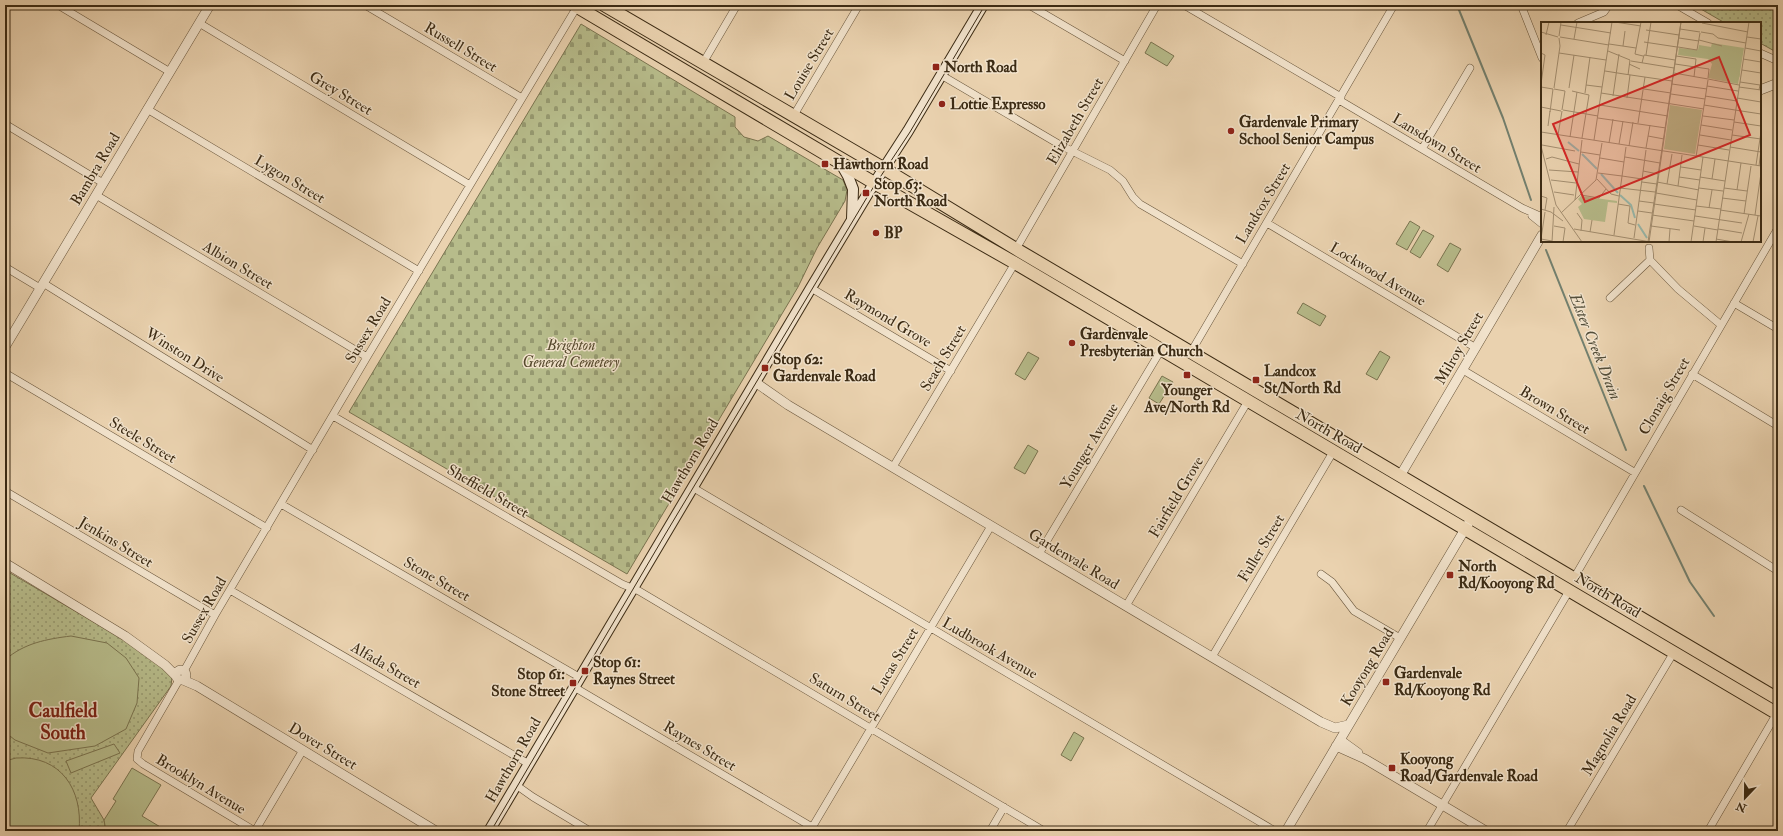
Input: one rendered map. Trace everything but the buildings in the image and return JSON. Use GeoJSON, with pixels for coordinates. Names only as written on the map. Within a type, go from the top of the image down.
{"type":"FeatureCollection","features":[{"type":"Feature","properties":{"kind":"highway","name":"North Road"},"geometry":{"type":"LineString","coordinates":[[604,5],[794,115],[1016,249],[1778,699]]}},
{"type":"Feature","properties":{"kind":"highway","name":"North Road"},"geometry":{"type":"LineString","coordinates":[[576,6],[874,183],[1016,263],[1777,714]]}},
{"type":"Feature","properties":{"kind":"highway"},"geometry":{"type":"LineString","coordinates":[[916,207],[924,193]]}},
{"type":"Feature","properties":{"kind":"highway"},"geometry":{"type":"LineString","coordinates":[[1290,426],[1297,415]]}},
{"type":"Feature","properties":{"kind":"highway"},"geometry":{"type":"LineString","coordinates":[[1719,679],[1725,668]]}},
{"type":"Feature","properties":{"kind":"main road","name":"Hawthorn Road"},"geometry":{"type":"LineString","coordinates":[[489,831],[811,288],[874,183],[885,169],[983,5]]}},
{"type":"Feature","properties":{"kind":"main road"},"geometry":{"type":"LineString","coordinates":[[839,161],[848,176],[853,189],[852,221]]}},
{"type":"Feature","properties":{"kind":"street"},"geometry":{"type":"LineString","coordinates":[[58,5],[170,72]]}},
{"type":"Feature","properties":{"kind":"street","name":"Bambra Road"},"geometry":{"type":"LineString","coordinates":[[5,347],[210,5]]}},
{"type":"Feature","properties":{"kind":"street","name":"Russell Street"},"geometry":{"type":"LineString","coordinates":[[365,5],[522,98]]}},
{"type":"Feature","properties":{"kind":"street"},"geometry":{"type":"LineString","coordinates":[[703,63],[737,5]]}},
{"type":"Feature","properties":{"kind":"street","name":"Louise Street"},"geometry":{"type":"LineString","coordinates":[[794,115],[859,5]]}},
{"type":"Feature","properties":{"kind":"street"},"geometry":{"type":"LineString","coordinates":[[1029,5],[1125,61]]}},
{"type":"Feature","properties":{"kind":"street","name":"Elizabeth Street"},"geometry":{"type":"LineString","coordinates":[[1016,249],[1158,5]]}},
{"type":"Feature","properties":{"kind":"street","name":"Lansdown Street"},"geometry":{"type":"LineString","coordinates":[[1184,5],[1422,149],[1522,208],[1541,217]]}},
{"type":"Feature","properties":{"kind":"street","name":"Landcox Street"},"geometry":{"type":"LineString","coordinates":[[1191,352],[1394,5]]}},
{"type":"Feature","properties":{"kind":"street"},"geometry":{"type":"LineString","coordinates":[[1521,5],[1538,39],[1541,53]]}},
{"type":"Feature","properties":{"kind":"street"},"geometry":{"type":"LineString","coordinates":[[1581,22],[1600,15],[1610,5]]}},
{"type":"Feature","properties":{"kind":"street"},"geometry":{"type":"LineString","coordinates":[[1677,5],[1706,22]]}},
{"type":"Feature","properties":{"kind":"street","name":"Sussex Road"},"geometry":{"type":"LineString","coordinates":[[136,757],[192,654],[576,6]]}},
{"type":"Feature","properties":{"kind":"street","name":"Grey Street"},"geometry":{"type":"LineString","coordinates":[[199,23],[470,185]]}},
{"type":"Feature","properties":{"kind":"street"},"geometry":{"type":"LineString","coordinates":[[1761,54],[1774,60],[1778,67]]}},
{"type":"Feature","properties":{"kind":"street"},"geometry":{"type":"LineString","coordinates":[[1422,149],[1470,68]]}},
{"type":"Feature","properties":{"kind":"street"},"geometry":{"type":"LineString","coordinates":[[941,75],[1073,151],[1093,160],[1120,177],[1133,197],[1140,204],[1243,264]]}},
{"type":"Feature","properties":{"kind":"street"},"geometry":{"type":"LineString","coordinates":[[1761,90],[1778,83]]}},
{"type":"Feature","properties":{"kind":"street","name":"Lygon Street"},"geometry":{"type":"LineString","coordinates":[[147,109],[419,271]]}},
{"type":"Feature","properties":{"kind":"street"},"geometry":{"type":"LineString","coordinates":[[5,124],[103,183]]}},
{"type":"Feature","properties":{"kind":"street","name":"Albion Street"},"geometry":{"type":"LineString","coordinates":[[96,195],[367,357]]}},
{"type":"Feature","properties":{"kind":"street","name":"Lansdown Street"},"geometry":{"type":"LineString","coordinates":[[1522,208],[1541,223]]}},
{"type":"Feature","properties":{"kind":"street","name":"Lockwood Avenue"},"geometry":{"type":"LineString","coordinates":[[1267,223],[1476,348]]}},
{"type":"Feature","properties":{"kind":"street","name":"Clonaig Street"},"geometry":{"type":"LineString","coordinates":[[1574,578],[1634,472],[1778,228]]}},
{"type":"Feature","properties":{"kind":"street","name":"Milroy Street"},"geometry":{"type":"LineString","coordinates":[[1400,476],[1541,237]]}},
{"type":"Feature","properties":{"kind":"street"},"geometry":{"type":"LineString","coordinates":[[1649,248],[1650,260],[1678,289],[1721,325]]}},
{"type":"Feature","properties":{"kind":"street"},"geometry":{"type":"LineString","coordinates":[[1610,298],[1650,260]]}},
{"type":"Feature","properties":{"kind":"street","name":"Seach Street"},"geometry":{"type":"LineString","coordinates":[[893,467],[1016,263]]}},
{"type":"Feature","properties":{"kind":"street","name":"Winston Drive"},"geometry":{"type":"LineString","coordinates":[[5,268],[42,286],[313,450]]}},
{"type":"Feature","properties":{"kind":"street","name":"Raymond Grove"},"geometry":{"type":"LineString","coordinates":[[811,288],[951,371]]}},
{"type":"Feature","properties":{"kind":"street"},"geometry":{"type":"LineString","coordinates":[[1734,303],[1778,329]]}},
{"type":"Feature","properties":{"kind":"street","name":"Younger Avenue"},"geometry":{"type":"LineString","coordinates":[[1039,554],[1161,350]]}},
{"type":"Feature","properties":{"kind":"street","name":"Brown Street"},"geometry":{"type":"LineString","coordinates":[[1463,370],[1634,472]]}},
{"type":"Feature","properties":{"kind":"street","name":"Steele Street"},"geometry":{"type":"LineString","coordinates":[[5,374],[267,528]]}},
{"type":"Feature","properties":{"kind":"street"},"geometry":{"type":"LineString","coordinates":[[1692,374],[1772,420],[1778,426]]}},
{"type":"Feature","properties":{"kind":"street","name":"Gardenvale Road"},"geometry":{"type":"LineString","coordinates":[[753,386],[893,467],[1321,722],[1335,728],[1348,725]]}},
{"type":"Feature","properties":{"kind":"street","name":"Fairfield Grove"},"geometry":{"type":"LineString","coordinates":[[1126,606],[1248,401]]}},
{"type":"Feature","properties":{"kind":"street","name":"Sheffield Street"},"geometry":{"type":"LineString","coordinates":[[333,416],[632,588]]}},
{"type":"Feature","properties":{"kind":"street","name":"Fuller Street"},"geometry":{"type":"LineString","coordinates":[[1212,657],[1333,452]]}},
{"type":"Feature","properties":{"kind":"street","name":"Ludbrook Avenue"},"geometry":{"type":"LineString","coordinates":[[692,487],[1275,831]]}},
{"type":"Feature","properties":{"kind":"street","name":"Jenkins Street"},"geometry":{"type":"LineString","coordinates":[[5,491],[215,615]]}},
{"type":"Feature","properties":{"kind":"street","name":"Stone Street"},"geometry":{"type":"LineString","coordinates":[[281,504],[579,678]]}},
{"type":"Feature","properties":{"kind":"street"},"geometry":{"type":"LineString","coordinates":[[1681,510],[1778,571]]}},
{"type":"Feature","properties":{"kind":"street","name":"Kooyong Road"},"geometry":{"type":"LineString","coordinates":[[1286,831],[1472,518]]}},
{"type":"Feature","properties":{"kind":"street","name":"Lucas Street"},"geometry":{"type":"LineString","coordinates":[[811,829],[992,526]]}},
{"type":"Feature","properties":{"kind":"street","name":"Dover Street"},"geometry":{"type":"LineString","coordinates":[[5,564],[125,636],[197,686],[436,831]]}},
{"type":"Feature","properties":{"kind":"street"},"geometry":{"type":"LineString","coordinates":[[1321,574],[1332,582],[1354,611],[1400,638]]}},
{"type":"Feature","properties":{"kind":"street","name":"Saturn Street"},"geometry":{"type":"LineString","coordinates":[[632,588],[639,590],[1044,831]]}},
{"type":"Feature","properties":{"kind":"street","name":"Alfada Street"},"geometry":{"type":"LineString","coordinates":[[230,590],[529,764]]}},
{"type":"Feature","properties":{"kind":"street"},"geometry":{"type":"LineString","coordinates":[[1427,831],[1569,591]]}},
{"type":"Feature","properties":{"kind":"street","name":"Magnolia Road"},"geometry":{"type":"LineString","coordinates":[[1567,831],[1674,652]]}},
{"type":"Feature","properties":{"kind":"street","name":"Raynes Street"},"geometry":{"type":"LineString","coordinates":[[574,687],[811,829]]}},
{"type":"Feature","properties":{"kind":"street"},"geometry":{"type":"LineString","coordinates":[[1708,831],[1777,714]]}},
{"type":"Feature","properties":{"kind":"street"},"geometry":{"type":"LineString","coordinates":[[1338,743],[1486,831]]}},
{"type":"Feature","properties":{"kind":"street"},"geometry":{"type":"LineString","coordinates":[[255,831],[303,750]]}},
{"type":"Feature","properties":{"kind":"street","name":"Brooklyn Avenue"},"geometry":{"type":"LineString","coordinates":[[136,757],[142,764],[255,831]]}},
{"type":"Feature","properties":{"kind":"street"},"geometry":{"type":"LineString","coordinates":[[515,787],[590,831]]}},
{"type":"Feature","properties":{"kind":"street"},"geometry":{"type":"LineString","coordinates":[[990,831],[1004,807]]}},
{"type":"Feature","properties":{"kind":"green space"},"geometry":{"type":"Polygon","coordinates":[[[1694,5],[1778,5],[1778,53],[1761,44],[1761,22],[1723,22],[1694,5]]]}},
{"type":"Feature","properties":{"kind":"green space","name":"Brighton General Cemetery"},"geometry":{"type":"Polygon","coordinates":[[[581,24],[735,117],[735,127],[744,137],[758,141],[768,136],[843,180],[847,190],[845,201],[817,248],[798,287],[627,574],[349,412],[581,24]]]}},
{"type":"Feature","properties":{"kind":"green space"},"geometry":{"type":"Polygon","coordinates":[[[1151,42],[1174,56],[1167,66],[1145,53],[1151,42]]]}},
{"type":"Feature","properties":{"kind":"green space"},"geometry":{"type":"Polygon","coordinates":[[[1410,221],[1420,227],[1407,250],[1396,244],[1410,221]]]}},
{"type":"Feature","properties":{"kind":"green space"},"geometry":{"type":"Polygon","coordinates":[[[1423,230],[1434,236],[1420,258],[1410,252],[1423,230]]]}},
{"type":"Feature","properties":{"kind":"green space"},"geometry":{"type":"Polygon","coordinates":[[[1450,243],[1461,249],[1448,272],[1437,265],[1450,243]]]}},
{"type":"Feature","properties":{"kind":"green space"},"geometry":{"type":"Polygon","coordinates":[[[1303,303],[1326,316],[1320,326],[1297,313],[1303,303]]]}},
{"type":"Feature","properties":{"kind":"green space"},"geometry":{"type":"Polygon","coordinates":[[[1380,351],[1390,357],[1377,380],[1366,374],[1380,351]]]}},
{"type":"Feature","properties":{"kind":"green space"},"geometry":{"type":"Polygon","coordinates":[[[1028,352],[1039,358],[1025,380],[1015,374],[1028,352]]]}},
{"type":"Feature","properties":{"kind":"green space"},"geometry":{"type":"Polygon","coordinates":[[[1162,376],[1173,382],[1159,404],[1149,398],[1162,376]]]}},
{"type":"Feature","properties":{"kind":"green space"},"geometry":{"type":"Polygon","coordinates":[[[1028,445],[1038,451],[1025,474],[1014,468],[1028,445]]]}},
{"type":"Feature","properties":{"kind":"green space"},"geometry":{"type":"Polygon","coordinates":[[[5,570],[123,639],[168,672],[172,677],[171,686],[91,798],[104,820],[106,831],[5,831],[5,570]]]}},
{"type":"Feature","properties":{"kind":"green space"},"geometry":{"type":"Polygon","coordinates":[[[71,636],[107,643],[126,658],[139,678],[137,703],[126,729],[95,746],[48,753],[15,740],[5,732],[5,660],[12,654],[36,643],[71,636]]]}},
{"type":"Feature","properties":{"kind":"green space"},"geometry":{"type":"Polygon","coordinates":[[[1074,732],[1084,738],[1071,761],[1061,755],[1074,732]]]}},
{"type":"Feature","properties":{"kind":"green space"},"geometry":{"type":"Polygon","coordinates":[[[114,744],[120,753],[71,773],[66,761],[114,744]]]}},
{"type":"Feature","properties":{"kind":"green space"},"geometry":{"type":"Polygon","coordinates":[[[16,758],[45,762],[57,769],[66,778],[73,789],[77,802],[79,831],[5,831],[5,761],[16,758]]]}},
{"type":"Feature","properties":{"kind":"green space"},"geometry":{"type":"Polygon","coordinates":[[[132,768],[161,785],[142,816],[167,831],[106,831],[104,820],[116,801],[113,799],[132,768]]]}},
{"type":"Feature","properties":{"kind":"waterway","name":"Elster Creek Drain"},"geometry":{"type":"LineString","coordinates":[[1457,5],[1503,118],[1531,200]]}},
{"type":"Feature","properties":{"kind":"waterway","name":"Elster Creek Drain"},"geometry":{"type":"LineString","coordinates":[[1546,250],[1626,450]]}},
{"type":"Feature","properties":{"kind":"waterway","name":"Elster Creek Drain"},"geometry":{"type":"LineString","coordinates":[[1644,486],[1690,582],[1714,616]]}},
{"type":"Feature","properties":{"kind":"tram line"},"geometry":{"type":"LineString","coordinates":[[491,831],[666,533],[869,194],[910,132],[985,5]]}},
{"type":"Feature","properties":{"kind":"place","name":"North Road"},"geometry":{"type":"Point","coordinates":[936,67]}},
{"type":"Feature","properties":{"kind":"place","name":"Lottie Expresso"},"geometry":{"type":"Point","coordinates":[942,104]}},
{"type":"Feature","properties":{"kind":"place","name":"Gardenvale Primary School Senior Campus"},"geometry":{"type":"Point","coordinates":[1231,131]}},
{"type":"Feature","properties":{"kind":"place","name":"Hawthorn Road"},"geometry":{"type":"Point","coordinates":[825,164]}},
{"type":"Feature","properties":{"kind":"place","name":"Stop 63: North Road"},"geometry":{"type":"Point","coordinates":[866,193]}},
{"type":"Feature","properties":{"kind":"place","name":"BP"},"geometry":{"type":"Point","coordinates":[876,233]}},
{"type":"Feature","properties":{"kind":"place","name":"Gardenvale Presbyterian Church"},"geometry":{"type":"Point","coordinates":[1072,343]}},
{"type":"Feature","properties":{"kind":"place","name":"Stop 62: Gardenvale Road"},"geometry":{"type":"Point","coordinates":[765,368]}},
{"type":"Feature","properties":{"kind":"place","name":"Younger Ave/North Rd"},"geometry":{"type":"Point","coordinates":[1187,375]}},
{"type":"Feature","properties":{"kind":"place","name":"Landcox St/North Rd"},"geometry":{"type":"Point","coordinates":[1256,380]}},
{"type":"Feature","properties":{"kind":"place","name":"North Rd/Kooyong Rd"},"geometry":{"type":"Point","coordinates":[1450,575]}},
{"type":"Feature","properties":{"kind":"place","name":"Stop 61: Raynes Street"},"geometry":{"type":"Point","coordinates":[585,671]}},
{"type":"Feature","properties":{"kind":"place","name":"Gardenvale Rd/Kooyong Rd"},"geometry":{"type":"Point","coordinates":[1386,682]}},
{"type":"Feature","properties":{"kind":"place","name":"Stop 61: Stone Street"},"geometry":{"type":"Point","coordinates":[573,683]}},
{"type":"Feature","properties":{"kind":"place","name":"Kooyong Road/Gardenvale Road"},"geometry":{"type":"Point","coordinates":[1392,768]}},
{"type":"Feature","properties":{"kind":"district","name":"Caulfield South"},"geometry":{"type":"Point","coordinates":[63,721]}}]}
